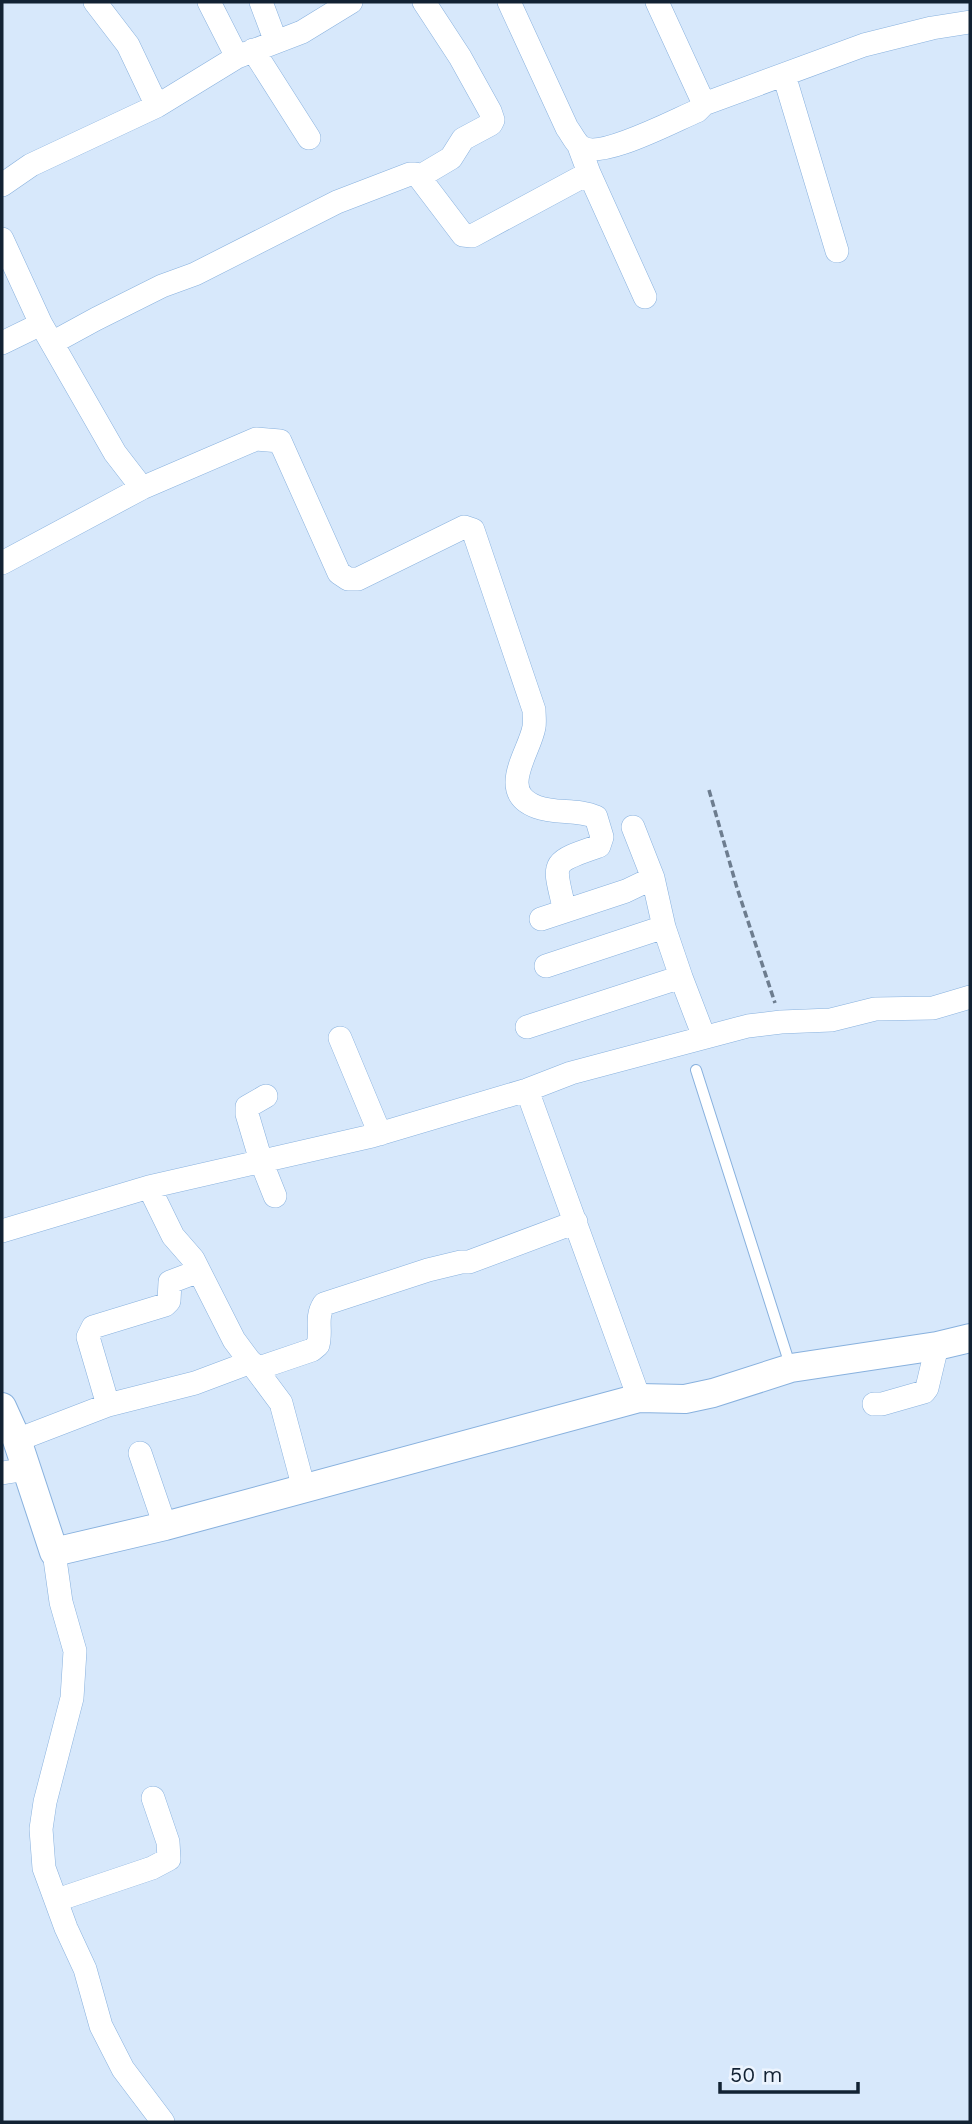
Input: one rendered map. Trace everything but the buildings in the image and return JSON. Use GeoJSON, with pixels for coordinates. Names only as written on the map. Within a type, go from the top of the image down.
{"type":"FeatureCollection","features":[{"type":"Feature","properties":{"kind":"street"},"geometry":{"type":"LineString","coordinates":[[95,2],[128,45],[157,106]]}},
{"type":"Feature","properties":{"kind":"street"},"geometry":{"type":"LineString","coordinates":[[209,2],[309,138]]}},
{"type":"Feature","properties":{"kind":"street"},"geometry":{"type":"LineString","coordinates":[[261,2],[276,42]]}},
{"type":"Feature","properties":{"kind":"street"},"geometry":{"type":"LineString","coordinates":[[2,184],[31,165],[157,106],[245,53],[310,27],[351,2]]}},
{"type":"Feature","properties":{"kind":"street"},"geometry":{"type":"LineString","coordinates":[[419,177],[444,163],[456,153],[463,139],[491,124],[493,120],[460,57],[424,2]]}},
{"type":"Feature","properties":{"kind":"street"},"geometry":{"type":"LineString","coordinates":[[509,2],[567,128],[579,146],[645,297]]}},
{"type":"Feature","properties":{"kind":"street"},"geometry":{"type":"LineString","coordinates":[[657,2],[705,104]]}},
{"type":"Feature","properties":{"kind":"street"},"geometry":{"type":"LineString","coordinates":[[579,146],[598,150],[697,111],[705,104],[889,38],[970,22]]}},
{"type":"Feature","properties":{"kind":"street"},"geometry":{"type":"LineString","coordinates":[[784,75],[837,251]]}},
{"type":"Feature","properties":{"kind":"street"},"geometry":{"type":"LineString","coordinates":[[2,343],[96,319],[162,286],[195,274],[337,202],[410,174],[419,177],[467,237],[589,173]]}},
{"type":"Feature","properties":{"kind":"street"},"geometry":{"type":"LineString","coordinates":[[2,239],[46,333],[115,453],[142,488]]}},
{"type":"Feature","properties":{"kind":"street"},"geometry":{"type":"LineString","coordinates":[[2,563],[142,488],[256,439],[280,441],[339,573],[348,579],[358,579],[464,527],[473,530],[534,710],[534,727],[519,768],[517,788],[524,800],[538,807],[596,817],[602,837],[599,846],[564,858],[558,864],[555,873],[565,911]]}},
{"type":"Feature","properties":{"kind":"street"},"geometry":{"type":"LineString","coordinates":[[633,827],[653,878],[664,927],[681,978],[704,1037]]}},
{"type":"Feature","properties":{"kind":"street"},"geometry":{"type":"LineString","coordinates":[[541,919],[626,891],[653,878]]}},
{"type":"Feature","properties":{"kind":"street"},"geometry":{"type":"LineString","coordinates":[[546,966],[664,927]]}},
{"type":"Feature","properties":{"kind":"street"},"geometry":{"type":"LineString","coordinates":[[527,1027],[681,978]]}},
{"type":"Feature","properties":{"kind":"street"},"geometry":{"type":"LineString","coordinates":[[2,1231],[149,1187],[380,1134],[527,1090],[571,1073],[748,1026],[781,1021],[831,1020],[875,1009],[933,1008],[970,997]]}},
{"type":"Feature","properties":{"kind":"street"},"geometry":{"type":"LineString","coordinates":[[340,1038],[380,1134]]}},
{"type":"Feature","properties":{"kind":"street"},"geometry":{"type":"LineString","coordinates":[[527,1090],[639,1398]]}},
{"type":"Feature","properties":{"kind":"street"},"geometry":{"type":"LineString","coordinates":[[267,1096],[247,1107],[261,1161],[275,1196]]}},
{"type":"Feature","properties":{"kind":"street"},"geometry":{"type":"LineString","coordinates":[[149,1187],[173,1236],[193,1259],[234,1340],[281,1404],[304,1489]]}},
{"type":"Feature","properties":{"kind":"street"},"geometry":{"type":"LineString","coordinates":[[17,1440],[108,1405],[312,1350],[318,1345],[320,1338],[318,1320],[324,1304],[428,1270],[470,1262],[576,1222]]}},
{"type":"Feature","properties":{"kind":"street"},"geometry":{"type":"LineString","coordinates":[[108,1405],[88,1337],[89,1331],[93,1327],[164,1305],[169,1301],[170,1282],[199,1271]]}},
{"type":"Feature","properties":{"kind":"street"},"geometry":{"type":"LineString","coordinates":[[54,1552],[165,1526],[639,1398],[685,1399],[713,1393],[791,1368],[937,1346],[970,1338]]}},
{"type":"Feature","properties":{"kind":"street"},"geometry":{"type":"LineString","coordinates":[[874,1404],[924,1392],[937,1346]]}},
{"type":"Feature","properties":{"kind":"street"},"geometry":{"type":"LineString","coordinates":[[2,1407],[17,1440],[14,1471],[54,1552],[61,1602],[75,1651],[72,1698],[45,1802],[41,1829],[44,1868],[66,1928],[85,1969],[101,2026],[123,2069],[163,2122]]}},
{"type":"Feature","properties":{"kind":"street"},"geometry":{"type":"LineString","coordinates":[[140,1453],[165,1526]]}},
{"type":"Feature","properties":{"kind":"street"},"geometry":{"type":"LineString","coordinates":[[57,1900],[152,1868],[169,1859],[169,1842],[153,1798]]}},
{"type":"Feature","properties":{"kind":"lane"},"geometry":{"type":"LineString","coordinates":[[696,1070],[791,1368]]}},
{"type":"Feature","properties":{"kind":"path"},"geometry":{"type":"LineString","coordinates":[[709,790],[737,888],[781,1021]]}}]}
